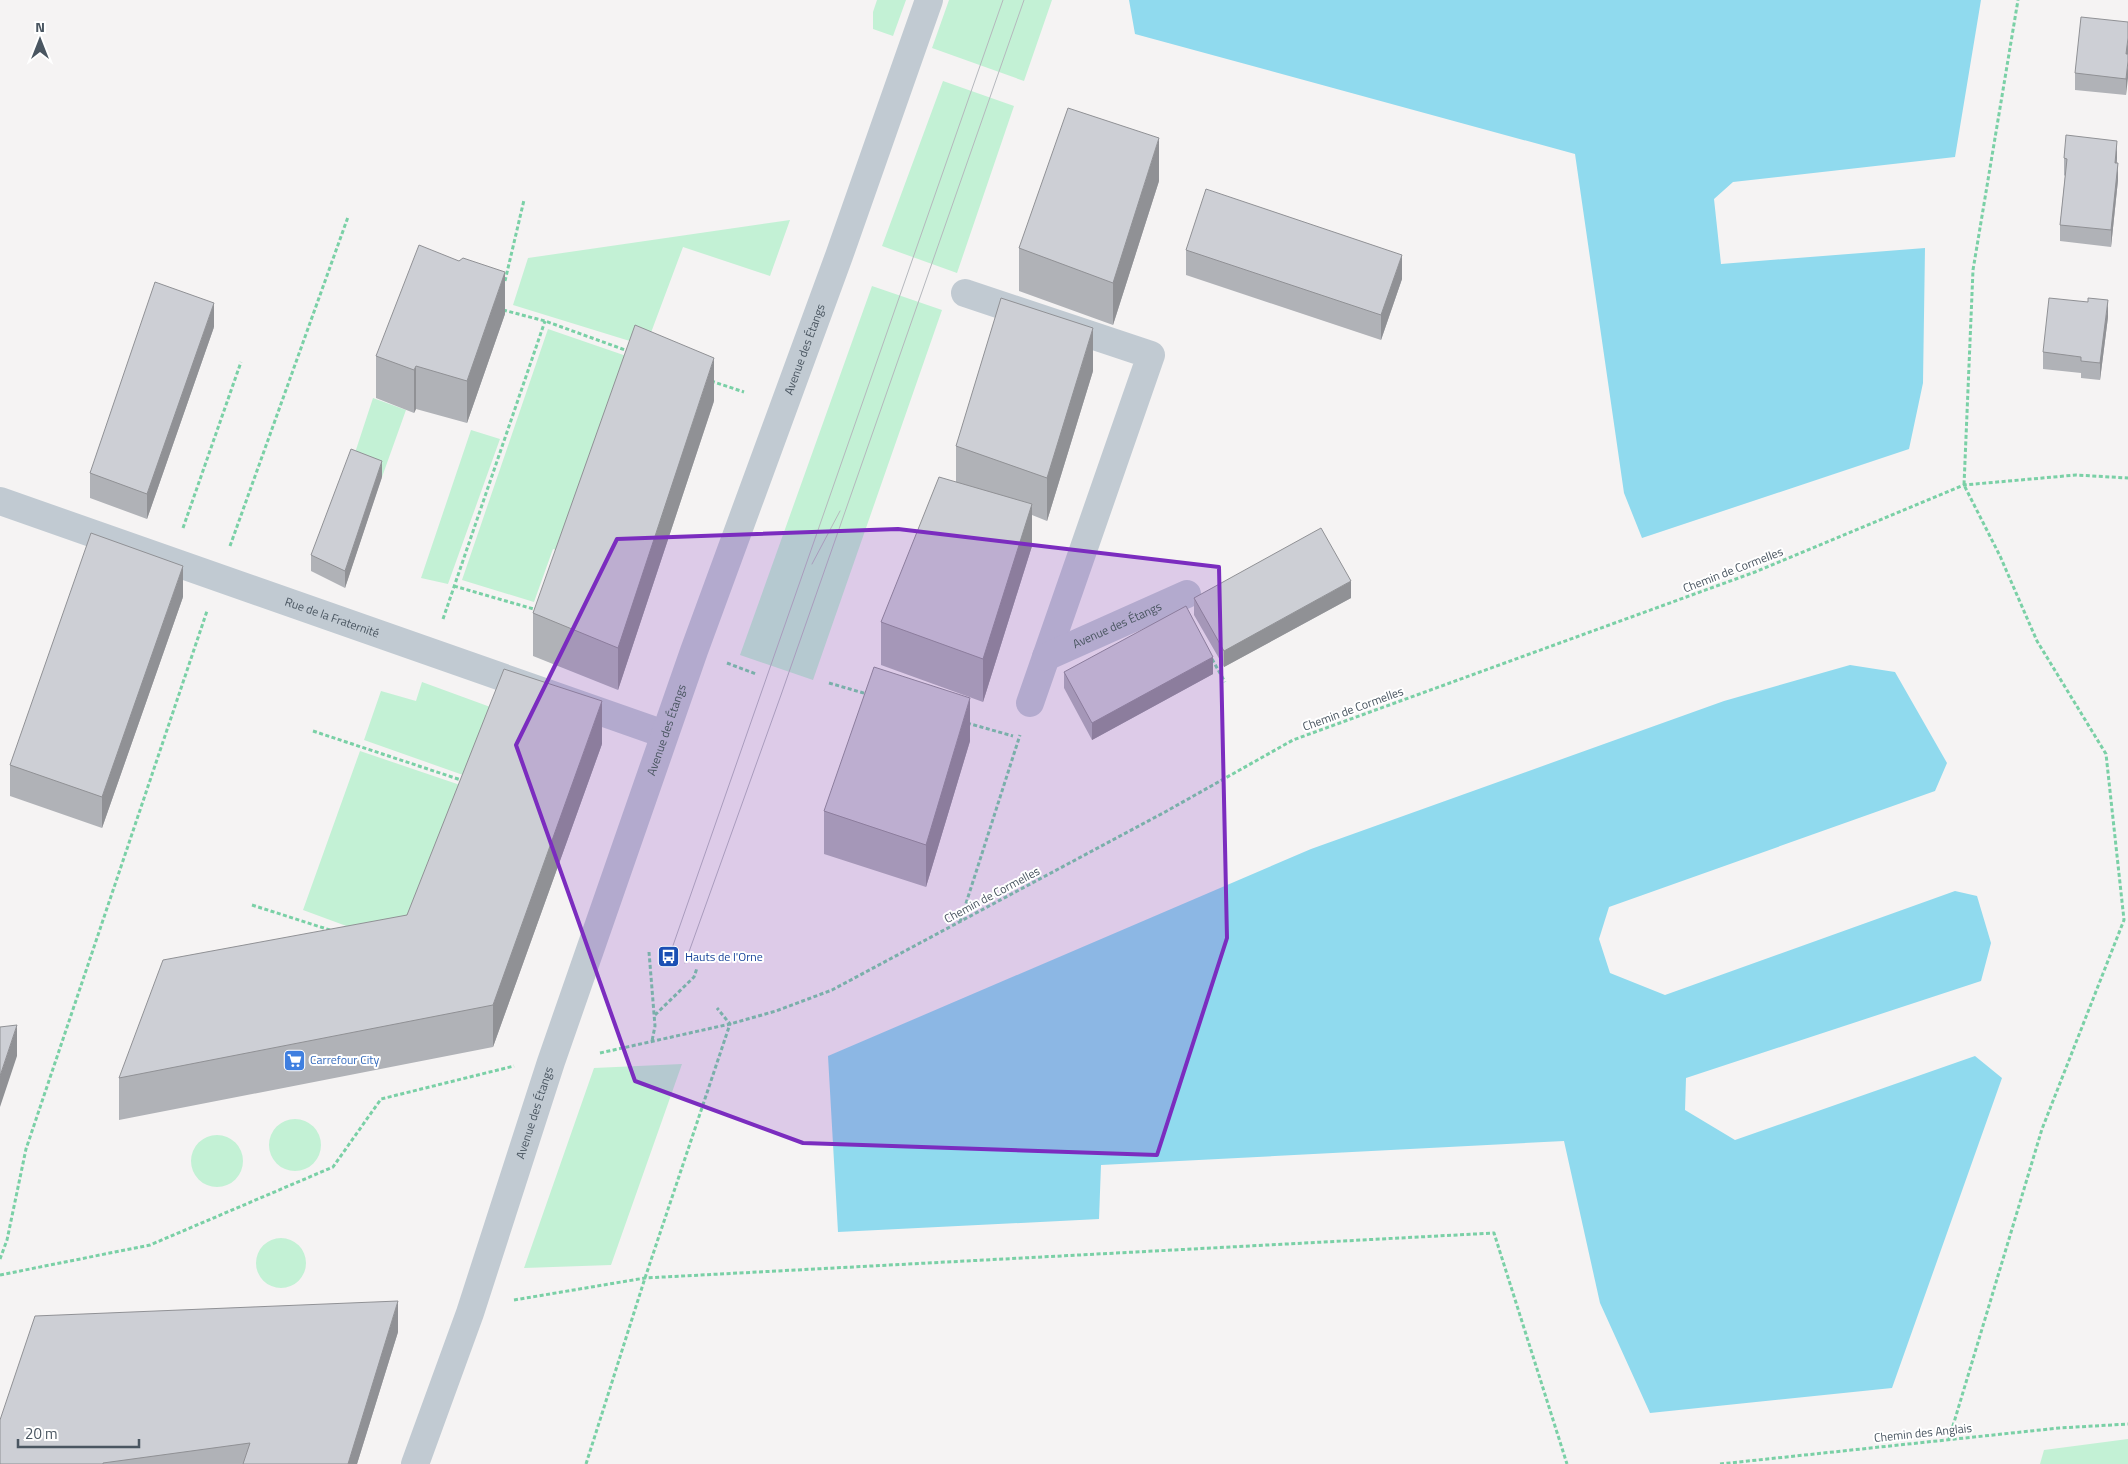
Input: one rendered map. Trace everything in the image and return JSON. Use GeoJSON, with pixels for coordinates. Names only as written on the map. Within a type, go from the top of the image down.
{"type":"FeatureCollection","features":[{"type":"Feature","properties":{"kind":"street","name":"Avenue des Étangs"},"geometry":{"type":"LineString","coordinates":[[415,1464],[470,1313],[551,1062],[664,734],[839,256],[929,0]]}},
{"type":"Feature","properties":{"kind":"street","name":"Avenue des Étangs"},"geometry":{"type":"LineString","coordinates":[[965,293],[1151,355],[1030,703]]}},
{"type":"Feature","properties":{"kind":"street","name":"Rue de la Fraternité"},"geometry":{"type":"LineString","coordinates":[[0,501],[664,734]]}},
{"type":"Feature","properties":{"kind":"street","name":"Avenue des Étangs"},"geometry":{"type":"LineString","coordinates":[[1046,657],[1187,594]]}},
{"type":"Feature","properties":{"kind":"path"},"geometry":{"type":"LineString","coordinates":[[1949,1439],[2042,1129],[2124,920],[2106,754],[2037,641],[2000,556],[1964,485],[1973,270],[2018,0]]}},
{"type":"Feature","properties":{"kind":"path"},"geometry":{"type":"LineString","coordinates":[[502,290],[524,200]]}},
{"type":"Feature","properties":{"kind":"path"},"geometry":{"type":"LineString","coordinates":[[0,1259],[7,1240],[26,1149],[218,579],[348,217]]}},
{"type":"Feature","properties":{"kind":"path"},"geometry":{"type":"LineString","coordinates":[[498,308],[545,321],[629,351]]}},
{"type":"Feature","properties":{"kind":"path"},"geometry":{"type":"LineString","coordinates":[[441,623],[545,321]]}},
{"type":"Feature","properties":{"kind":"path"},"geometry":{"type":"LineString","coordinates":[[172,562],[241,362]]}},
{"type":"Feature","properties":{"kind":"path"},"geometry":{"type":"LineString","coordinates":[[703,378],[744,392]]}},
{"type":"Feature","properties":{"kind":"path","name":"Chemin de Cormelles"},"geometry":{"type":"LineString","coordinates":[[600,1053],[730,1024],[776,1011],[832,990],[1165,812],[1293,740],[1755,572],[1964,485],[2076,475],[2128,478]]}},
{"type":"Feature","properties":{"kind":"path"},"geometry":{"type":"LineString","coordinates":[[454,586],[539,611],[542,602]]}},
{"type":"Feature","properties":{"kind":"path"},"geometry":{"type":"LineString","coordinates":[[1211,657],[1224,682]]}},
{"type":"Feature","properties":{"kind":"path"},"geometry":{"type":"LineString","coordinates":[[719,661],[756,674]]}},
{"type":"Feature","properties":{"kind":"path"},"geometry":{"type":"LineString","coordinates":[[829,683],[872,696]]}},
{"type":"Feature","properties":{"kind":"path"},"geometry":{"type":"LineString","coordinates":[[960,922],[1030,703]]}},
{"type":"Feature","properties":{"kind":"path"},"geometry":{"type":"LineString","coordinates":[[963,722],[1019,738]]}},
{"type":"Feature","properties":{"kind":"path"},"geometry":{"type":"LineString","coordinates":[[313,731],[466,782]]}},
{"type":"Feature","properties":{"kind":"path"},"geometry":{"type":"LineString","coordinates":[[252,905],[332,930]]}},
{"type":"Feature","properties":{"kind":"path"},"geometry":{"type":"LineString","coordinates":[[649,952],[655,1026],[652,1041]]}},
{"type":"Feature","properties":{"kind":"path"},"geometry":{"type":"LineString","coordinates":[[654,1016],[694,977],[697,968]]}},
{"type":"Feature","properties":{"kind":"path"},"geometry":{"type":"LineString","coordinates":[[586,1464],[645,1278],[730,1024],[717,1008]]}},
{"type":"Feature","properties":{"kind":"path"},"geometry":{"type":"LineString","coordinates":[[0,1275],[150,1245],[333,1167],[381,1099],[514,1066]]}},
{"type":"Feature","properties":{"kind":"path"},"geometry":{"type":"LineString","coordinates":[[514,1300],[645,1278],[1494,1233],[1567,1464]]}},
{"type":"Feature","properties":{"kind":"path","name":"Chemin des Anglais"},"geometry":{"type":"LineString","coordinates":[[1720,1464],[2059,1428],[2128,1424]]}},
{"type":"Feature","properties":{"kind":"highlighted area"},"geometry":{"type":"Polygon","coordinates":[[[898,529],[1219,567],[1227,938],[1157,1155],[803,1143],[635,1081],[516,745],[617,539],[898,529]]]}},
{"type":"Feature","properties":{"kind":"green space"},"geometry":{"type":"Polygon","coordinates":[[[877,0],[906,0],[893,36],[873,29],[873,12],[877,0]]]}},
{"type":"Feature","properties":{"kind":"green space"},"geometry":{"type":"Polygon","coordinates":[[[949,0],[1052,0],[1024,81],[932,48],[949,0]]]}},
{"type":"Feature","properties":{"kind":"green space"},"geometry":{"type":"Polygon","coordinates":[[[943,81],[1014,106],[957,273],[882,246],[943,81]]]}},
{"type":"Feature","properties":{"kind":"green space"},"geometry":{"type":"Polygon","coordinates":[[[790,220],[770,276],[683,247],[646,346],[513,305],[528,258],[790,220]]]}},
{"type":"Feature","properties":{"kind":"green space"},"geometry":{"type":"Polygon","coordinates":[[[872,286],[942,310],[813,680],[740,655],[872,286]]]}},
{"type":"Feature","properties":{"kind":"green space"},"geometry":{"type":"Polygon","coordinates":[[[548,329],[638,360],[567,553],[553,549],[534,602],[462,580],[548,329]]]}},
{"type":"Feature","properties":{"kind":"green space"},"geometry":{"type":"Polygon","coordinates":[[[373,398],[406,410],[382,477],[351,465],[373,398]]]}},
{"type":"Feature","properties":{"kind":"green space"},"geometry":{"type":"Polygon","coordinates":[[[471,430],[500,439],[448,584],[421,578],[471,430]]]}},
{"type":"Feature","properties":{"kind":"green space"},"geometry":{"type":"Polygon","coordinates":[[[422,682],[504,712],[463,775],[364,740],[381,691],[416,701],[422,682]]]}},
{"type":"Feature","properties":{"kind":"green space"},"geometry":{"type":"Polygon","coordinates":[[[360,751],[466,787],[407,958],[368,934],[303,910],[360,751]]]}},
{"type":"Feature","properties":{"kind":"green space"},"geometry":{"type":"Polygon","coordinates":[[[682,1064],[611,1265],[524,1268],[594,1068],[682,1064]]]}},
{"type":"Feature","properties":{"kind":"green space"},"geometry":{"type":"Polygon","coordinates":[[[295,1119],[305,1121],[313,1127],[319,1135],[321,1145],[319,1155],[313,1163],[305,1169],[295,1171],[285,1169],[277,1163],[271,1155],[269,1145],[271,1135],[277,1127],[285,1121],[295,1119]]]}},
{"type":"Feature","properties":{"kind":"green space"},"geometry":{"type":"Polygon","coordinates":[[[212,1135],[222,1135],[236,1142],[243,1156],[243,1166],[236,1180],[222,1187],[212,1187],[202,1183],[195,1176],[191,1166],[191,1156],[195,1146],[202,1139],[212,1135]]]}},
{"type":"Feature","properties":{"kind":"green space"},"geometry":{"type":"Polygon","coordinates":[[[276,1238],[286,1238],[299,1245],[306,1258],[306,1268],[299,1281],[286,1288],[276,1288],[267,1284],[260,1277],[256,1268],[256,1258],[260,1249],[267,1242],[276,1238]]]}},
{"type":"Feature","properties":{"kind":"green space"},"geometry":{"type":"Polygon","coordinates":[[[2128,1439],[2128,1464],[2040,1464],[2044,1450],[2128,1439]]]}},
{"type":"Feature","properties":{"kind":"water"},"geometry":{"type":"Polygon","coordinates":[[[1129,0],[1981,0],[1955,157],[1733,182],[1714,199],[1721,264],[1925,248],[1923,383],[1909,449],[1642,538],[1624,493],[1575,154],[1135,34],[1129,0]]]}},
{"type":"Feature","properties":{"kind":"water"},"geometry":{"type":"Polygon","coordinates":[[[1850,665],[1895,672],[1947,763],[1935,791],[1609,907],[1599,939],[1610,973],[1665,995],[1955,891],[1977,896],[1991,943],[1981,981],[1686,1078],[1685,1110],[1735,1140],[1975,1056],[2002,1078],[1892,1388],[1650,1413],[1600,1303],[1564,1141],[1101,1165],[1099,1219],[838,1232],[828,1056],[1311,849],[1724,701],[1850,665]]]}},
{"type":"Feature","properties":{"kind":"building"},"geometry":{"type":"Polygon","coordinates":[[[2081,17],[2128,22],[2126,79],[2075,73],[2081,17]]]}},
{"type":"Feature","properties":{"kind":"building"},"geometry":{"type":"Polygon","coordinates":[[[1068,108],[1159,138],[1113,283],[1019,248],[1068,108]]]}},
{"type":"Feature","properties":{"kind":"building"},"geometry":{"type":"Polygon","coordinates":[[[2066,135],[2117,141],[2115,163],[2118,163],[2111,230],[2060,225],[2067,159],[2064,158],[2066,135]]]}},
{"type":"Feature","properties":{"kind":"building"},"geometry":{"type":"Polygon","coordinates":[[[1206,189],[1402,255],[1381,315],[1186,250],[1206,189]]]}},
{"type":"Feature","properties":{"kind":"building"},"geometry":{"type":"Polygon","coordinates":[[[419,245],[459,261],[463,258],[505,272],[467,381],[416,366],[414,370],[376,356],[419,245]]]}},
{"type":"Feature","properties":{"kind":"building"},"geometry":{"type":"Polygon","coordinates":[[[155,282],[214,303],[147,494],[90,473],[155,282]]]}},
{"type":"Feature","properties":{"kind":"building"},"geometry":{"type":"Polygon","coordinates":[[[1001,298],[1093,328],[1047,478],[956,446],[1001,298]]]}},
{"type":"Feature","properties":{"kind":"building"},"geometry":{"type":"Polygon","coordinates":[[[2049,298],[2088,302],[2088,298],[2108,300],[2100,363],[2081,361],[2081,357],[2043,352],[2049,298]]]}},
{"type":"Feature","properties":{"kind":"building"},"geometry":{"type":"Polygon","coordinates":[[[635,325],[714,358],[618,648],[533,613],[635,325]]]}},
{"type":"Feature","properties":{"kind":"building"},"geometry":{"type":"Polygon","coordinates":[[[351,449],[382,461],[345,571],[311,555],[351,449]]]}},
{"type":"Feature","properties":{"kind":"building"},"geometry":{"type":"Polygon","coordinates":[[[939,477],[1032,504],[983,659],[881,622],[939,477]]]}},
{"type":"Feature","properties":{"kind":"building"},"geometry":{"type":"Polygon","coordinates":[[[1321,528],[1351,581],[1224,651],[1194,598],[1321,528]]]}},
{"type":"Feature","properties":{"kind":"building"},"geometry":{"type":"Polygon","coordinates":[[[91,533],[183,566],[102,797],[10,765],[91,533]]]}},
{"type":"Feature","properties":{"kind":"building"},"geometry":{"type":"Polygon","coordinates":[[[1186,606],[1213,657],[1092,723],[1064,672],[1186,606]]]}},
{"type":"Feature","properties":{"kind":"building"},"geometry":{"type":"Polygon","coordinates":[[[874,667],[970,698],[926,845],[824,811],[874,667]]]}},
{"type":"Feature","properties":{"kind":"building"},"geometry":{"type":"Polygon","coordinates":[[[504,669],[602,701],[493,1005],[119,1078],[163,960],[407,915],[504,669]]]}},
{"type":"Feature","properties":{"kind":"building"},"geometry":{"type":"Polygon","coordinates":[[[17,1025],[0,1076],[0,1027],[17,1025]]]}},
{"type":"Feature","properties":{"kind":"building"},"geometry":{"type":"Polygon","coordinates":[[[398,1301],[348,1464],[243,1464],[250,1443],[103,1464],[0,1464],[0,1420],[35,1316],[398,1301]]]}},
{"type":"Feature","properties":{"kind":"tram line"},"geometry":{"type":"LineString","coordinates":[[669,957],[1003,0]]}},
{"type":"Feature","properties":{"kind":"tram line"},"geometry":{"type":"LineString","coordinates":[[685,963],[781,695],[1024,0]]}},
{"type":"Feature","properties":{"kind":"tram line"},"geometry":{"type":"LineString","coordinates":[[812,564],[840,511]]}},
{"type":"Feature","properties":{"kind":"place","name":"Hauts de l'Orne"},"geometry":{"type":"Point","coordinates":[669,957]}},
{"type":"Feature","properties":{"kind":"place","name":"Carrefour City"},"geometry":{"type":"Point","coordinates":[294,1060]}}]}
